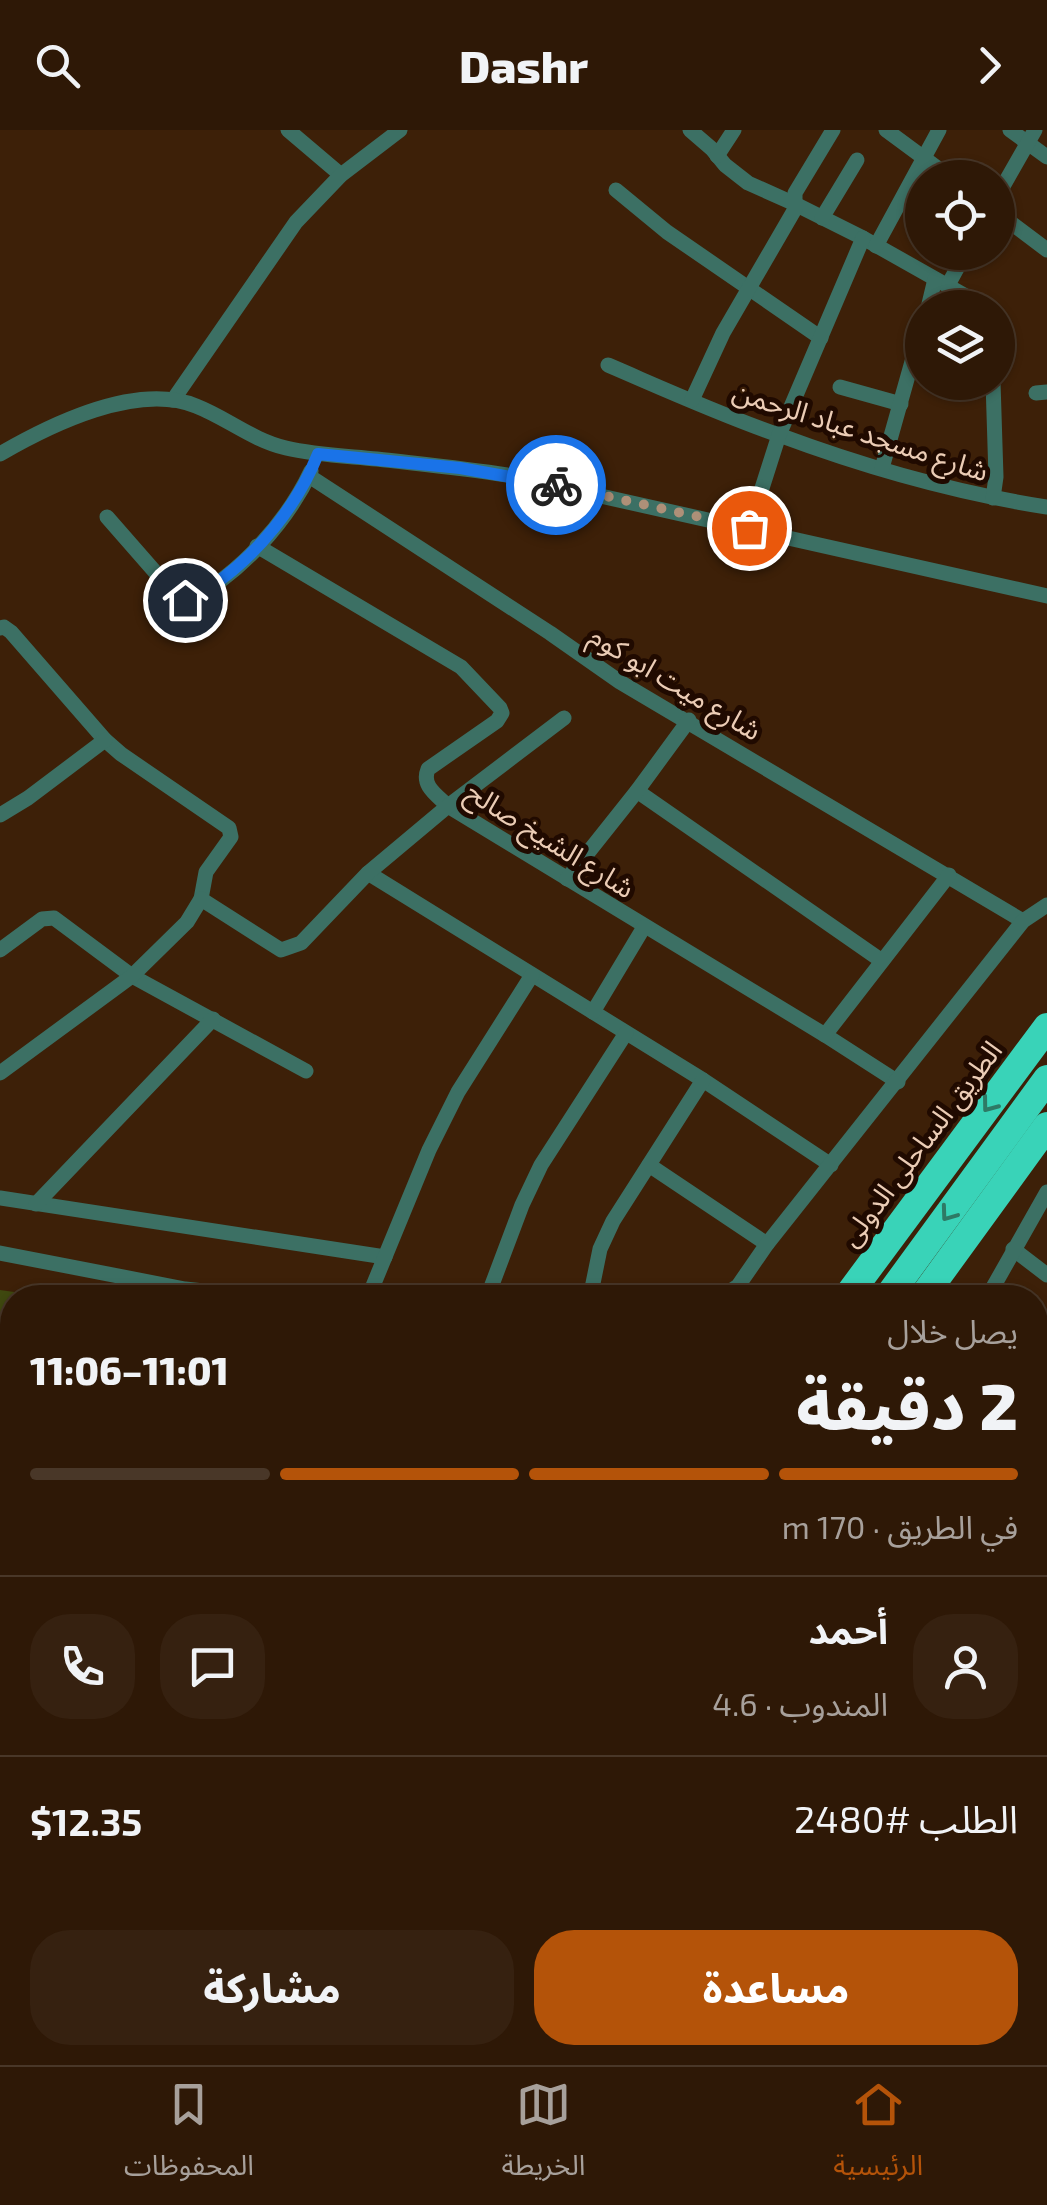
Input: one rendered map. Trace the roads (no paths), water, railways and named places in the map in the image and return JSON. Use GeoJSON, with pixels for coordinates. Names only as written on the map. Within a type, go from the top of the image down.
{"type":"FeatureCollection","features":[{"type":"Feature","properties":{"kind":"highway","name":"الطريق الساحلى الدولى"},"geometry":{"type":"LineString","coordinates":[[856,1285],[1047,1027]]}},
{"type":"Feature","properties":{"kind":"highway"},"geometry":{"type":"LineString","coordinates":[[896,1285],[1047,1078]]}},
{"type":"Feature","properties":{"kind":"highway"},"geometry":{"type":"LineString","coordinates":[[931,1285],[1047,1126]]}},
{"type":"Feature","properties":{"kind":"street"},"geometry":{"type":"LineString","coordinates":[[288,130],[341,176]]}},
{"type":"Feature","properties":{"kind":"street"},"geometry":{"type":"LineString","coordinates":[[173,400],[296,222],[341,176],[400,130]]}},
{"type":"Feature","properties":{"kind":"street"},"geometry":{"type":"LineString","coordinates":[[690,130],[748,183],[956,290]]}},
{"type":"Feature","properties":{"kind":"street"},"geometry":{"type":"LineString","coordinates":[[717,156],[734,130]]}},
{"type":"Feature","properties":{"kind":"street"},"geometry":{"type":"LineString","coordinates":[[692,400],[722,332],[795,209],[795,193],[833,130]]}},
{"type":"Feature","properties":{"kind":"street"},"geometry":{"type":"LineString","coordinates":[[886,130],[929,160]]}},
{"type":"Feature","properties":{"kind":"street"},"geometry":{"type":"LineString","coordinates":[[749,528],[779,436],[821,338],[869,242],[939,130]]}},
{"type":"Feature","properties":{"kind":"street"},"geometry":{"type":"LineString","coordinates":[[1010,130],[1031,136],[1047,158]]}},
{"type":"Feature","properties":{"kind":"street"},"geometry":{"type":"LineString","coordinates":[[1015,165],[1031,136]]}},
{"type":"Feature","properties":{"kind":"street"},"geometry":{"type":"LineString","coordinates":[[822,218],[858,160]]}},
{"type":"Feature","properties":{"kind":"street"},"geometry":{"type":"LineString","coordinates":[[616,190],[667,232],[821,338]]}},
{"type":"Feature","properties":{"kind":"street"},"geometry":{"type":"LineString","coordinates":[[1015,226],[1047,250]]}},
{"type":"Feature","properties":{"kind":"street"},"geometry":{"type":"LineString","coordinates":[[938,290],[952,270]]}},
{"type":"Feature","properties":{"kind":"street","name":"شارع مسجد عباد الرحمن"},"geometry":{"type":"LineString","coordinates":[[608,365],[779,436],[993,498],[1047,507]]}},
{"type":"Feature","properties":{"kind":"street"},"geometry":{"type":"LineString","coordinates":[[840,387],[902,404]]}},
{"type":"Feature","properties":{"kind":"street"},"geometry":{"type":"LineString","coordinates":[[882,468],[905,392]]}},
{"type":"Feature","properties":{"kind":"street"},"geometry":{"type":"LineString","coordinates":[[0,454],[70,419],[128,402],[173,400],[194,405],[254,438],[283,448],[506,475],[1047,596]]}},
{"type":"Feature","properties":{"kind":"street"},"geometry":{"type":"LineString","coordinates":[[993,498],[994,400]]}},
{"type":"Feature","properties":{"kind":"street"},"geometry":{"type":"LineString","coordinates":[[108,517],[176,596],[194,598],[227,576],[258,546],[286,513],[318,454]]}},
{"type":"Feature","properties":{"kind":"street","name":"شارع ميت ابو كوم"},"geometry":{"type":"LineString","coordinates":[[309,476],[620,682],[1023,921]]}},
{"type":"Feature","properties":{"kind":"street","name":"شارع الشيخ صالح"},"geometry":{"type":"LineString","coordinates":[[258,546],[461,668],[500,708],[502,713],[497,721],[428,769],[427,784],[448,806],[898,1082]]}},
{"type":"Feature","properties":{"kind":"street"},"geometry":{"type":"LineString","coordinates":[[0,628],[11,632],[104,740],[228,828],[231,836],[206,872],[201,899],[187,922],[132,976],[0,1073]]}},
{"type":"Feature","properties":{"kind":"street"},"geometry":{"type":"LineString","coordinates":[[201,899],[281,950],[301,943],[368,873],[564,718]]}},
{"type":"Feature","properties":{"kind":"street"},"geometry":{"type":"LineString","coordinates":[[567,879],[688,720]]}},
{"type":"Feature","properties":{"kind":"street"},"geometry":{"type":"LineString","coordinates":[[0,815],[104,740]]}},
{"type":"Feature","properties":{"kind":"street"},"geometry":{"type":"LineString","coordinates":[[637,791],[882,961]]}},
{"type":"Feature","properties":{"kind":"street"},"geometry":{"type":"LineString","coordinates":[[368,873],[703,1080],[831,1165]]}},
{"type":"Feature","properties":{"kind":"street"},"geometry":{"type":"LineString","coordinates":[[825,1034],[949,875]]}},
{"type":"Feature","properties":{"kind":"street"},"geometry":{"type":"LineString","coordinates":[[739,1285],[1023,921],[1047,906]]}},
{"type":"Feature","properties":{"kind":"street"},"geometry":{"type":"LineString","coordinates":[[0,950],[36,923],[54,918],[132,976],[306,1071]]}},
{"type":"Feature","properties":{"kind":"street"},"geometry":{"type":"LineString","coordinates":[[593,1012],[644,927]]}},
{"type":"Feature","properties":{"kind":"street"},"geometry":{"type":"LineString","coordinates":[[373,1285],[428,1150],[458,1092],[532,975]]}},
{"type":"Feature","properties":{"kind":"street"},"geometry":{"type":"LineString","coordinates":[[36,1204],[212,1019]]}},
{"type":"Feature","properties":{"kind":"street"},"geometry":{"type":"LineString","coordinates":[[492,1285],[541,1164],[626,1033]]}},
{"type":"Feature","properties":{"kind":"street"},"geometry":{"type":"LineString","coordinates":[[593,1285],[600,1249],[613,1221],[703,1080]]}},
{"type":"Feature","properties":{"kind":"street"},"geometry":{"type":"LineString","coordinates":[[649,1165],[767,1244]]}},
{"type":"Feature","properties":{"kind":"street"},"geometry":{"type":"LineString","coordinates":[[994,1285],[1047,1192]]}},
{"type":"Feature","properties":{"kind":"street"},"geometry":{"type":"LineString","coordinates":[[0,1198],[385,1257]]}},
{"type":"Feature","properties":{"kind":"street"},"geometry":{"type":"LineString","coordinates":[[1014,1249],[1047,1275]]}},
{"type":"Feature","properties":{"kind":"street"},"geometry":{"type":"LineString","coordinates":[[0,1252],[164,1285]]}}]}
